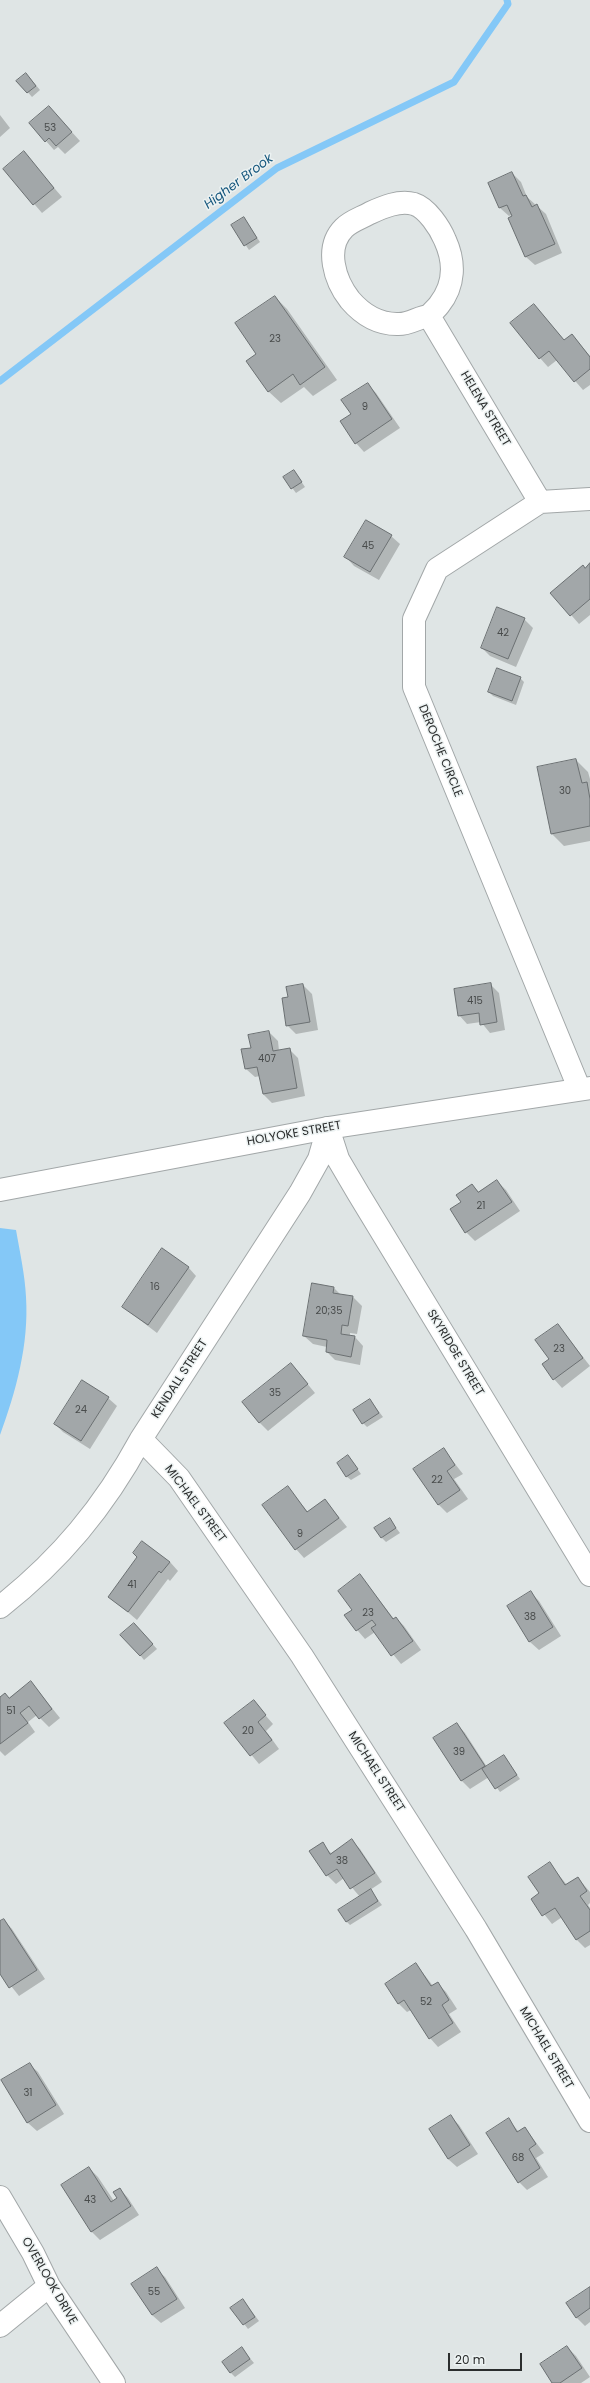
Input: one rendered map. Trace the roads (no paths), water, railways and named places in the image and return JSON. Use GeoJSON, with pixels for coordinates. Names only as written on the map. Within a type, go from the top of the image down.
{"type":"FeatureCollection","features":[{"type":"Feature","properties":{"kind":"street"},"geometry":{"type":"LineString","coordinates":[[406,203],[415,204],[422,208],[444,239],[453,272],[447,293],[439,306],[429,316],[409,323],[388,324],[370,317],[354,304],[343,289],[333,264],[334,246],[343,229],[356,220],[388,206],[406,203]]}},
{"type":"Feature","properties":{"kind":"street","name":"HELENA STREET"},"geometry":{"type":"LineString","coordinates":[[429,316],[540,502]]}},
{"type":"Feature","properties":{"kind":"street"},"geometry":{"type":"LineString","coordinates":[[540,502],[590,500]]}},
{"type":"Feature","properties":{"kind":"street","name":"DEROCHE CIRCLE"},"geometry":{"type":"LineString","coordinates":[[540,502],[437,569],[414,619],[414,686],[584,1088]]}},
{"type":"Feature","properties":{"kind":"street","name":"HOLYOKE STREET"},"geometry":{"type":"LineString","coordinates":[[8,1189],[328,1128],[584,1088]]}},
{"type":"Feature","properties":{"kind":"street","name":"KENDALL STREET"},"geometry":{"type":"LineString","coordinates":[[0,1607],[44,1571],[79,1532],[120,1478],[141,1439],[300,1193],[319,1159],[328,1128]]}},
{"type":"Feature","properties":{"kind":"street","name":"SKYRIDGE STREET"},"geometry":{"type":"LineString","coordinates":[[328,1128],[338,1159],[590,1575]]}},
{"type":"Feature","properties":{"kind":"street","name":"MICHAEL STREET"},"geometry":{"type":"LineString","coordinates":[[141,1439],[179,1478],[302,1656],[476,1929],[590,2121]]}},
{"type":"Feature","properties":{"kind":"street","name":"OVERLOOK DRIVE"},"geometry":{"type":"LineString","coordinates":[[0,2197],[33,2254],[49,2286],[114,2383]]}},
{"type":"Feature","properties":{"kind":"street"},"geometry":{"type":"LineString","coordinates":[[0,2326],[49,2286]]}},
{"type":"Feature","properties":{"kind":"water"},"geometry":{"type":"Polygon","coordinates":[[[0,1228],[16,1230],[25,1280],[26,1315],[20,1368],[0,1435],[0,1228]]]}},
{"type":"Feature","properties":{"kind":"waterway","name":"Higher Brook"},"geometry":{"type":"LineString","coordinates":[[0,381],[277,168],[454,82],[508,4],[507,0]]}}]}
